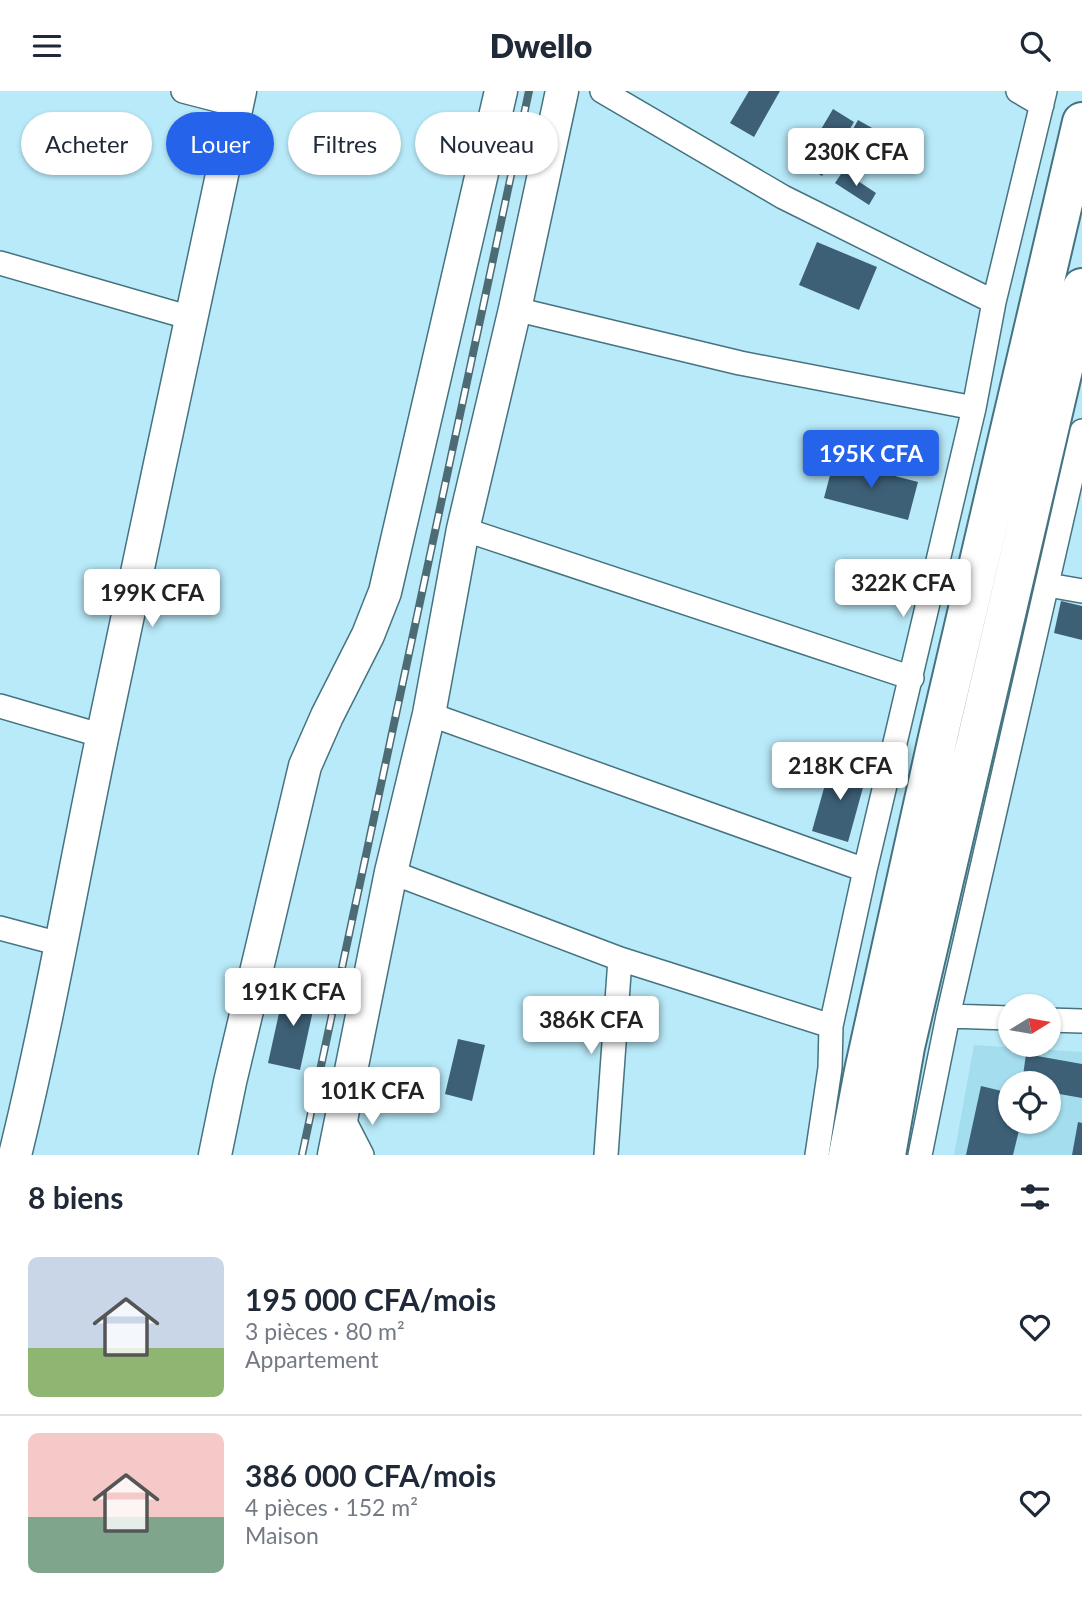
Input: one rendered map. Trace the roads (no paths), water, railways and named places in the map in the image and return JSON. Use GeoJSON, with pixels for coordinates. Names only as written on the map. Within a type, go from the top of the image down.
{"type":"FeatureCollection","features":[{"type":"Feature","properties":{"kind":"highway"},"geometry":{"type":"LineString","coordinates":[[848,1155],[936,747],[1082,122]]}},
{"type":"Feature","properties":{"kind":"highway"},"geometry":{"type":"LineString","coordinates":[[886,1155],[911,1021],[1082,288]]}},
{"type":"Feature","properties":{"kind":"main road"},"geometry":{"type":"LineString","coordinates":[[215,1155],[305,766],[368,635],[385,591],[501,91]]}},
{"type":"Feature","properties":{"kind":"main road"},"geometry":{"type":"LineString","coordinates":[[334,1155],[391,872],[429,714],[463,529],[515,309],[562,91]]}},
{"type":"Feature","properties":{"kind":"main road"},"geometry":{"type":"LineString","coordinates":[[15,1155],[42,1046],[103,736],[238,98]]}},
{"type":"Feature","properties":{"kind":"street"},"geometry":{"type":"LineString","coordinates":[[183,91],[238,98]]}},
{"type":"Feature","properties":{"kind":"street"},"geometry":{"type":"LineString","coordinates":[[602,91],[783,197],[995,302]]}},
{"type":"Feature","properties":{"kind":"street"},"geometry":{"type":"LineString","coordinates":[[817,1155],[830,1068],[831,1026],[1043,98],[1018,91]]}},
{"type":"Feature","properties":{"kind":"street"},"geometry":{"type":"LineString","coordinates":[[0,263],[191,318]]}},
{"type":"Feature","properties":{"kind":"street"},"geometry":{"type":"LineString","coordinates":[[515,309],[740,363],[974,408]]}},
{"type":"Feature","properties":{"kind":"street"},"geometry":{"type":"LineString","coordinates":[[920,1155],[948,1016],[1082,431]]}},
{"type":"Feature","properties":{"kind":"street"},"geometry":{"type":"LineString","coordinates":[[463,529],[912,678]]}},
{"type":"Feature","properties":{"kind":"street"},"geometry":{"type":"LineString","coordinates":[[1048,585],[1082,591]]}},
{"type":"Feature","properties":{"kind":"street"},"geometry":{"type":"LineString","coordinates":[[0,706],[103,736]]}},
{"type":"Feature","properties":{"kind":"street"},"geometry":{"type":"LineString","coordinates":[[429,714],[865,870]]}},
{"type":"Feature","properties":{"kind":"street"},"geometry":{"type":"LineString","coordinates":[[391,872],[620,959],[831,1026]]}},
{"type":"Feature","properties":{"kind":"street"},"geometry":{"type":"LineString","coordinates":[[0,928],[60,944]]}},
{"type":"Feature","properties":{"kind":"street"},"geometry":{"type":"LineString","coordinates":[[607,1155],[620,959]]}},
{"type":"Feature","properties":{"kind":"street"},"geometry":{"type":"LineString","coordinates":[[948,1016],[998,1018]]}},
{"type":"Feature","properties":{"kind":"street"},"geometry":{"type":"LineString","coordinates":[[1061,1020],[1082,1021]]}},
{"type":"Feature","properties":{"kind":"street"},"geometry":{"type":"LineString","coordinates":[[343,1118],[362,1155]]}},
{"type":"Feature","properties":{"kind":"street"},"geometry":{"type":"LineString","coordinates":[[0,1151],[15,1155]]}},
{"type":"Feature","properties":{"kind":"railway"},"geometry":{"type":"LineString","coordinates":[[302,1155],[529,91]]}}]}
